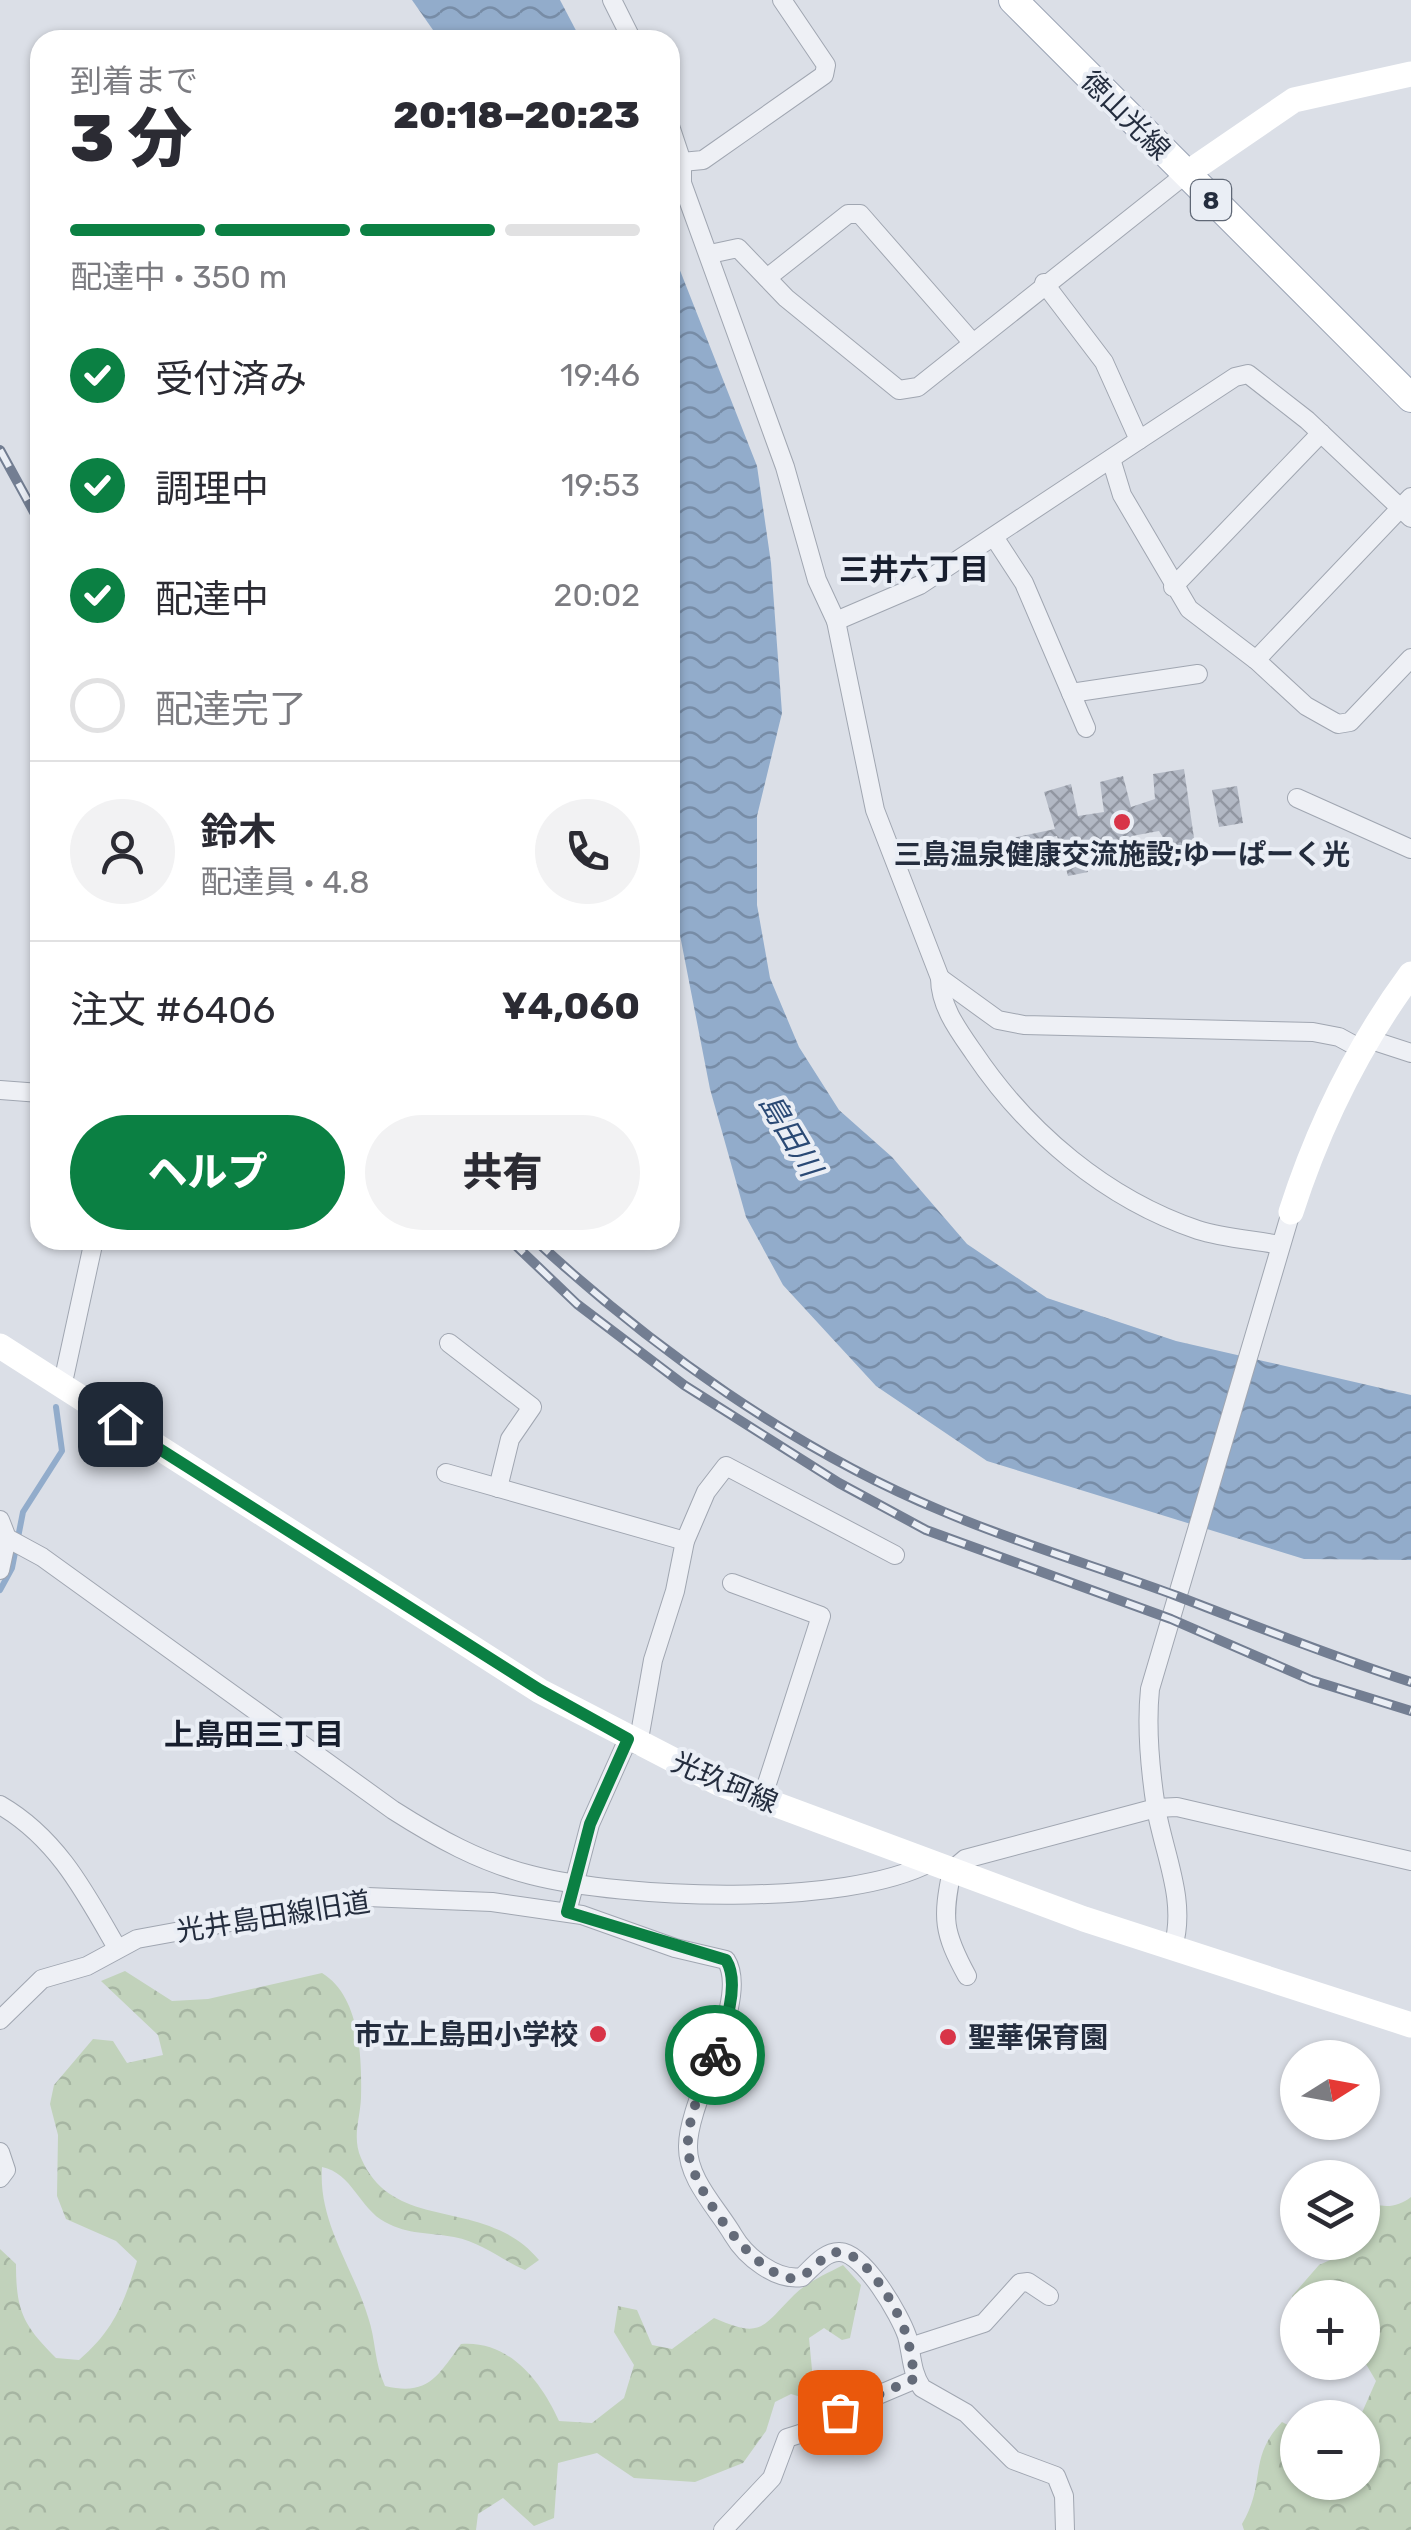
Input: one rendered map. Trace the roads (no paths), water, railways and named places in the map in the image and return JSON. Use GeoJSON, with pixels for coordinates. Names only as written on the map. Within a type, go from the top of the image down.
{"type":"FeatureCollection","features":[{"type":"Feature","properties":{"kind":"main road","name":"徳山光線"},"geometry":{"type":"LineString","coordinates":[[1013,0],[1411,398]]}},
{"type":"Feature","properties":{"kind":"main road"},"geometry":{"type":"LineString","coordinates":[[1186,174],[1294,100],[1411,74]]}},
{"type":"Feature","properties":{"kind":"main road"},"geometry":{"type":"LineString","coordinates":[[1291,1212],[1304,1173],[1365,1044],[1411,974]]}},
{"type":"Feature","properties":{"kind":"main road","name":"光玖珂線"},"geometry":{"type":"LineString","coordinates":[[0,1346],[540,1690],[633,1742],[762,1800],[942,1866],[1411,2025]]}},
{"type":"Feature","properties":{"kind":"street"},"geometry":{"type":"LineString","coordinates":[[612,0],[627,30]]}},
{"type":"Feature","properties":{"kind":"street"},"geometry":{"type":"LineString","coordinates":[[682,162],[704,160],[824,75],[826,65],[782,0]]}},
{"type":"Feature","properties":{"kind":"street"},"geometry":{"type":"LineString","coordinates":[[680,156],[682,183],[785,467],[818,580],[836,620],[875,810],[940,978],[940,994],[957,1029],[991,1079],[1064,1154],[1158,1214],[1201,1231],[1280,1245]]}},
{"type":"Feature","properties":{"kind":"street"},"geometry":{"type":"LineString","coordinates":[[710,254],[738,248],[855,357],[899,390],[918,387],[1044,283],[1186,174]]}},
{"type":"Feature","properties":{"kind":"street"},"geometry":{"type":"LineString","coordinates":[[767,278],[848,214],[860,214],[972,342]]}},
{"type":"Feature","properties":{"kind":"street"},"geometry":{"type":"LineString","coordinates":[[1044,283],[1104,362],[1139,440]]}},
{"type":"Feature","properties":{"kind":"street"},"geometry":{"type":"LineString","coordinates":[[836,620],[920,585],[1235,377],[1248,374],[1408,508],[1256,660]]}},
{"type":"Feature","properties":{"kind":"street"},"geometry":{"type":"LineString","coordinates":[[1173,587],[1322,433]]}},
{"type":"Feature","properties":{"kind":"street"},"geometry":{"type":"LineString","coordinates":[[1110,459],[1122,495],[1189,609],[1256,660],[1306,706],[1338,724],[1350,722],[1411,658]]}},
{"type":"Feature","properties":{"kind":"street"},"geometry":{"type":"LineString","coordinates":[[994,537],[1024,583],[1086,728]]}},
{"type":"Feature","properties":{"kind":"street"},"geometry":{"type":"LineString","coordinates":[[1071,694],[1198,674]]}},
{"type":"Feature","properties":{"kind":"street"},"geometry":{"type":"LineString","coordinates":[[1297,798],[1411,849]]}},
{"type":"Feature","properties":{"kind":"street"},"geometry":{"type":"LineString","coordinates":[[940,978],[998,1020],[1313,1032],[1411,1053]]}},
{"type":"Feature","properties":{"kind":"street"},"geometry":{"type":"LineString","coordinates":[[0,1090],[30,1092]]}},
{"type":"Feature","properties":{"kind":"street"},"geometry":{"type":"LineString","coordinates":[[1173,1947],[1178,1908],[1156,1808],[1149,1750],[1150,1689],[1291,1212]]}},
{"type":"Feature","properties":{"kind":"street"},"geometry":{"type":"LineString","coordinates":[[62,1387],[92,1250]]}},
{"type":"Feature","properties":{"kind":"street"},"geometry":{"type":"LineString","coordinates":[[449,1343],[532,1407],[510,1439],[498,1488]]}},
{"type":"Feature","properties":{"kind":"street"},"geometry":{"type":"LineString","coordinates":[[567,1912],[590,1824],[633,1742],[685,1540],[706,1492],[726,1466],[895,1556]]}},
{"type":"Feature","properties":{"kind":"street"},"geometry":{"type":"LineString","coordinates":[[446,1473],[685,1540]]}},
{"type":"Feature","properties":{"kind":"street"},"geometry":{"type":"LineString","coordinates":[[0,1570],[10,1535],[378,1800],[454,1848],[573,1884],[790,1893],[942,1866],[1156,1808],[1177,1807],[1411,1861]]}},
{"type":"Feature","properties":{"kind":"street"},"geometry":{"type":"LineString","coordinates":[[732,1584],[821,1616],[762,1800]]}},
{"type":"Feature","properties":{"kind":"street"},"geometry":{"type":"LineString","coordinates":[[0,1805],[37,1829],[55,1848],[117,1948]]}},
{"type":"Feature","properties":{"kind":"street"},"geometry":{"type":"LineString","coordinates":[[942,1866],[946,1937],[967,1976]]}},
{"type":"Feature","properties":{"kind":"street","name":"光井島田線旧道"},"geometry":{"type":"LineString","coordinates":[[0,2020],[42,1978],[87,1966],[117,1948],[164,1934],[368,1898],[492,1902],[567,1912],[726,1960],[732,1969],[727,2019],[700,2089],[688,2145],[699,2182],[740,2246],[774,2273],[802,2277],[822,2258],[837,2252],[850,2254],[897,2313],[910,2346]]}},
{"type":"Feature","properties":{"kind":"street"},"geometry":{"type":"LineString","coordinates":[[0,2152],[6,2170],[0,2178]]}},
{"type":"Feature","properties":{"kind":"street"},"geometry":{"type":"LineString","coordinates":[[1050,2296],[1020,2283],[984,2323],[910,2346],[916,2378],[922,2388],[966,2413],[1013,2460],[1056,2476],[1064,2496],[1065,2530]]}},
{"type":"Feature","properties":{"kind":"street"},"geometry":{"type":"LineString","coordinates":[[722,2530],[772,2478],[787,2438],[828,2425],[852,2406],[916,2378]]}},
{"type":"Feature","properties":{"kind":"water"},"geometry":{"type":"Polygon","coordinates":[[[412,0],[560,0],[576,30],[433,30],[412,0]]]}},
{"type":"Feature","properties":{"kind":"water","name":"島田川"},"geometry":{"type":"Polygon","coordinates":[[[680,270],[757,466],[771,563],[782,713],[757,816],[757,905],[770,978],[799,1047],[839,1110],[892,1157],[967,1244],[1047,1298],[1176,1341],[1411,1395],[1411,1560],[1304,1559],[987,1461],[876,1386],[783,1285],[746,1217],[710,1089],[680,935],[680,270]]]}},
{"type":"Feature","properties":{"kind":"waterway"},"geometry":{"type":"LineString","coordinates":[[0,1590],[12,1568],[23,1512],[62,1451],[56,1407]]}},
{"type":"Feature","properties":{"kind":"railway"},"geometry":{"type":"LineString","coordinates":[[0,450],[30,505]]}},
{"type":"Feature","properties":{"kind":"railway"},"geometry":{"type":"LineString","coordinates":[[520,1250],[577,1304],[684,1385],[839,1483],[926,1530],[1171,1619],[1311,1680],[1411,1711]]}},
{"type":"Feature","properties":{"kind":"railway"},"geometry":{"type":"LineString","coordinates":[[546,1250],[627,1319],[727,1393],[779,1427],[887,1486],[1000,1534],[1411,1682]]}},
{"type":"Feature","properties":{"kind":"place","name":"三島温泉健康交流施設;ゆーぱーく光"},"geometry":{"type":"Point","coordinates":[1122,822]}},
{"type":"Feature","properties":{"kind":"place","name":"市立上島田小学校"},"geometry":{"type":"Point","coordinates":[598,2034]}},
{"type":"Feature","properties":{"kind":"place","name":"聖華保育園"},"geometry":{"type":"Point","coordinates":[948,2037]}},
{"type":"Feature","properties":{"kind":"district","name":"三井六丁目"},"geometry":{"type":"Point","coordinates":[914,570]}},
{"type":"Feature","properties":{"kind":"district","name":"上島田三丁目"},"geometry":{"type":"Point","coordinates":[254,1735]}}]}
